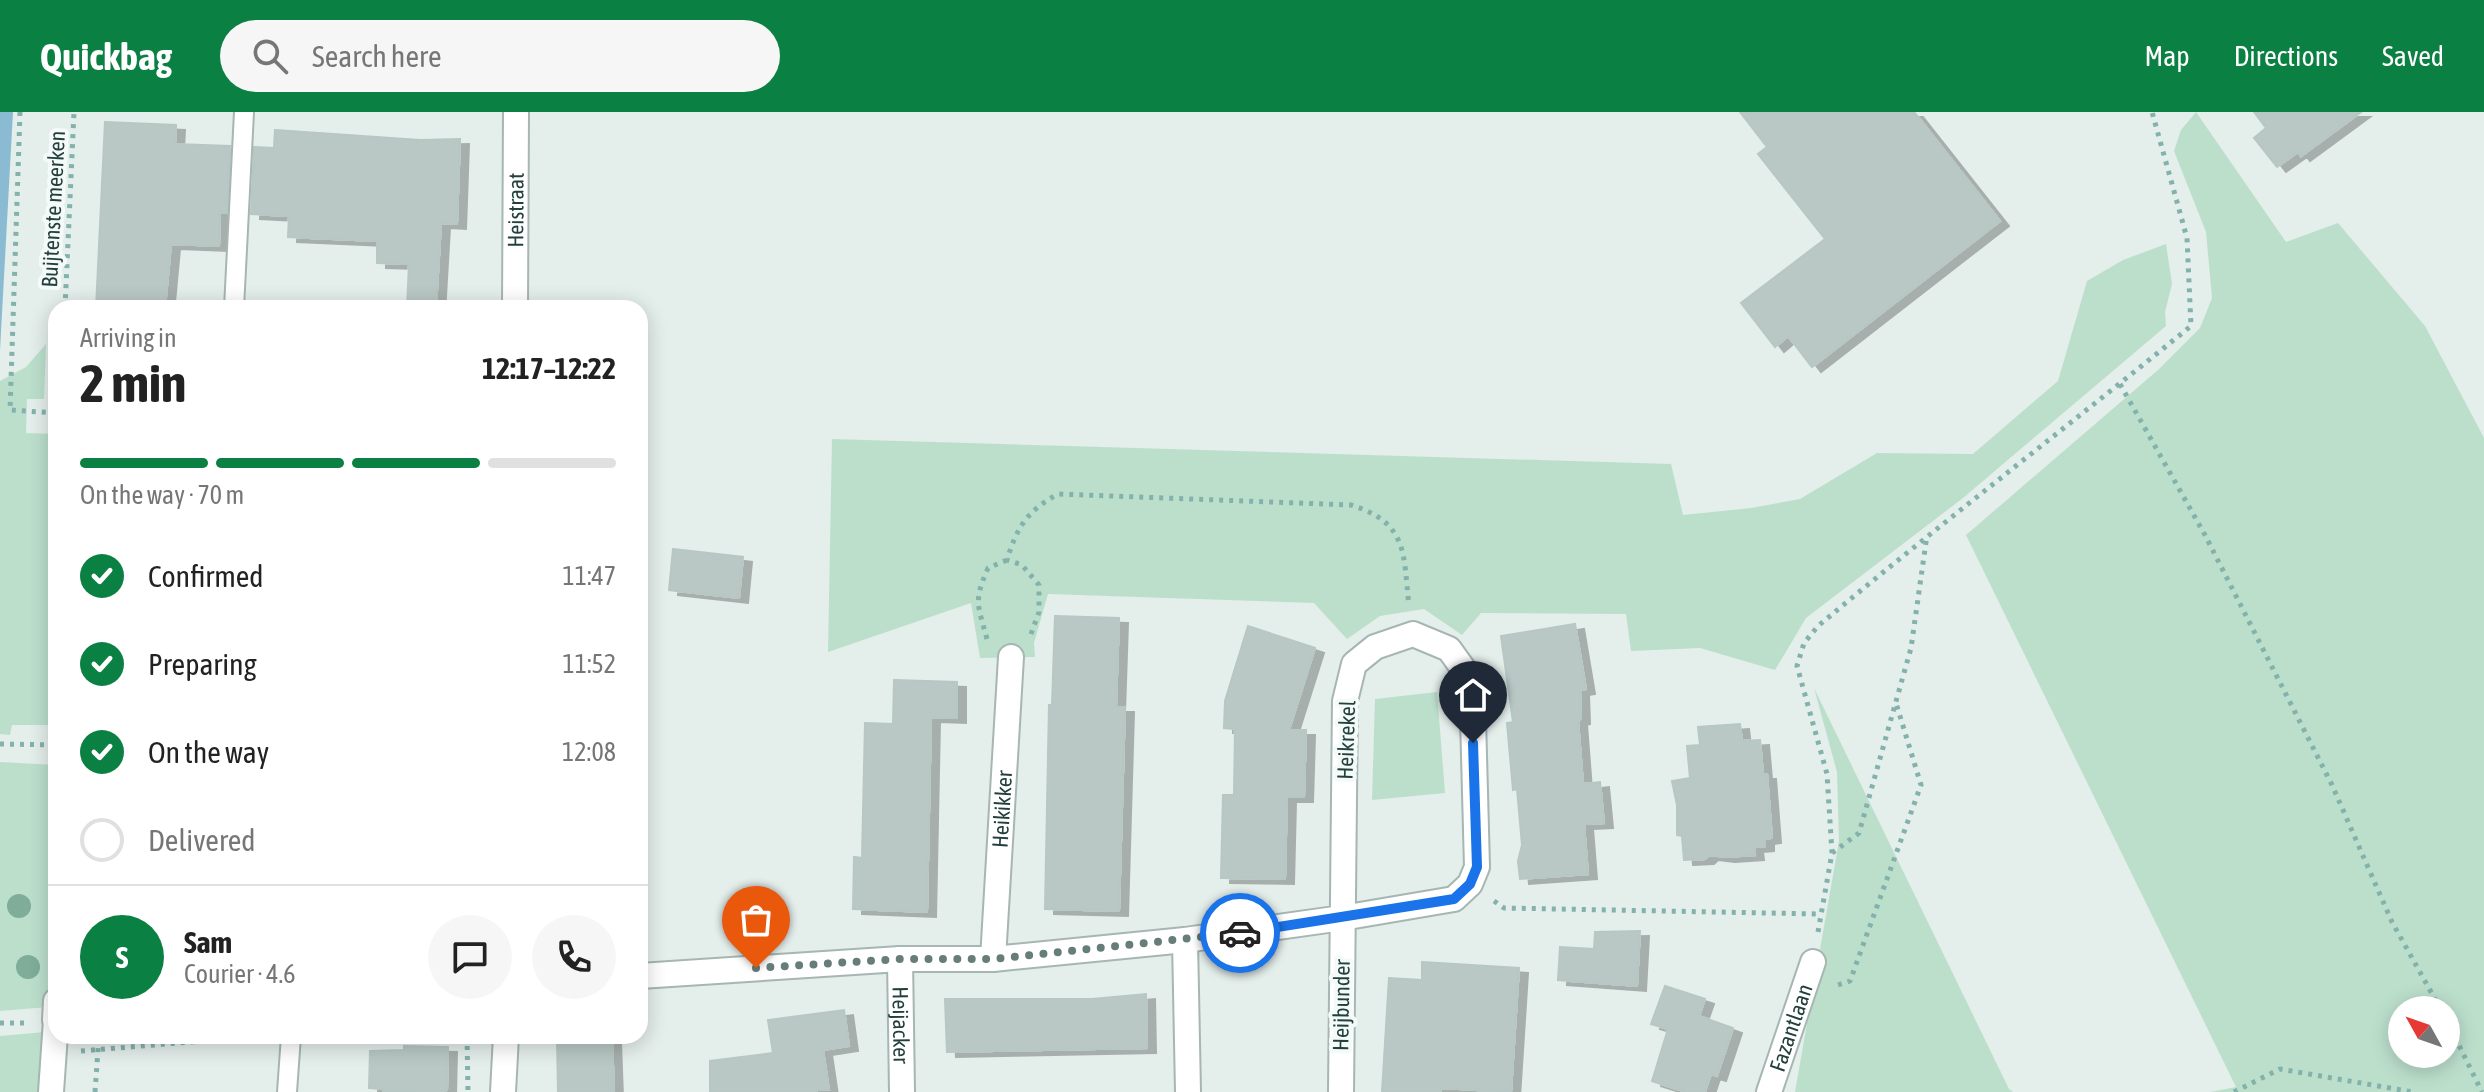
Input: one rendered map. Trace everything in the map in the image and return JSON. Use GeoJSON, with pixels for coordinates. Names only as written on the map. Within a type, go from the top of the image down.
{"type":"FeatureCollection","features":[{"type":"Feature","properties":{"kind":"street","name":"Heistraat"},"geometry":{"type":"LineString","coordinates":[[515,300],[516,112]]}},
{"type":"Feature","properties":{"kind":"street"},"geometry":{"type":"LineString","coordinates":[[648,975],[900,959],[993,959],[1185,940],[1454,899],[1470,884],[1477,867],[1472,681],[1449,649],[1413,634]]}},
{"type":"Feature","properties":{"kind":"street","name":"Heikrekel"},"geometry":{"type":"LineString","coordinates":[[1342,918],[1345,701],[1354,664],[1375,647],[1413,634]]}},
{"type":"Feature","properties":{"kind":"street","name":"Heikikker"},"geometry":{"type":"LineString","coordinates":[[993,959],[1011,657]]}},
{"type":"Feature","properties":{"kind":"street","name":"Heijbunder"},"geometry":{"type":"LineString","coordinates":[[1341,1092],[1342,918]]}},
{"type":"Feature","properties":{"kind":"street"},"geometry":{"type":"LineString","coordinates":[[1185,940],[1188,1092]]}},
{"type":"Feature","properties":{"kind":"street","name":"Heijacker"},"geometry":{"type":"LineString","coordinates":[[900,959],[902,1092]]}},
{"type":"Feature","properties":{"kind":"street","name":"Fazantlaan"},"geometry":{"type":"LineString","coordinates":[[1769,1092],[1813,962]]}},
{"type":"Feature","properties":{"kind":"street"},"geometry":{"type":"LineString","coordinates":[[51,1092],[53,1044]]}},
{"type":"Feature","properties":{"kind":"street"},"geometry":{"type":"LineString","coordinates":[[503,1092],[506,1044]]}},
{"type":"Feature","properties":{"kind":"lane"},"geometry":{"type":"LineString","coordinates":[[234,300],[244,112]]}},
{"type":"Feature","properties":{"kind":"lane"},"geometry":{"type":"LineString","coordinates":[[287,1092],[290,1044]]}},
{"type":"Feature","properties":{"kind":"path"},"geometry":{"type":"LineString","coordinates":[[20,112],[10,410],[48,412]]}},
{"type":"Feature","properties":{"kind":"path","name":"Buijtenste meerken"},"geometry":{"type":"LineString","coordinates":[[65,300],[74,112]]}},
{"type":"Feature","properties":{"kind":"path"},"geometry":{"type":"LineString","coordinates":[[1813,962],[1832,853],[1827,774],[1797,666],[1804,643],[1818,626],[1927,534],[1969,505],[2191,326],[2187,238],[2152,112]]}},
{"type":"Feature","properties":{"kind":"path"},"geometry":{"type":"LineString","coordinates":[[2120,384],[2212,549],[2332,785],[2392,922],[2433,996]]}},
{"type":"Feature","properties":{"kind":"path"},"geometry":{"type":"LineString","coordinates":[[1007,560],[1015,534],[1036,506],[1058,494],[1351,505],[1371,511],[1399,537],[1413,634]]}},
{"type":"Feature","properties":{"kind":"path"},"geometry":{"type":"LineString","coordinates":[[1832,853],[1859,833],[1911,648],[1927,534]]}},
{"type":"Feature","properties":{"kind":"path"},"geometry":{"type":"LineString","coordinates":[[1007,560],[1022,565],[1039,585],[1039,612],[1030,636],[1011,657],[1002,655],[988,642],[977,593],[988,568],[1007,560]]}},
{"type":"Feature","properties":{"kind":"path"},"geometry":{"type":"LineString","coordinates":[[1802,994],[1850,981],[1921,785],[1896,703]]}},
{"type":"Feature","properties":{"kind":"path"},"geometry":{"type":"LineString","coordinates":[[0,744],[48,745]]}},
{"type":"Feature","properties":{"kind":"path"},"geometry":{"type":"LineString","coordinates":[[1470,884],[1504,908],[1821,914]]}},
{"type":"Feature","properties":{"kind":"path"},"geometry":{"type":"LineString","coordinates":[[95,1092],[98,1044]]}},
{"type":"Feature","properties":{"kind":"path"},"geometry":{"type":"LineString","coordinates":[[52,1055],[162,1044]]}},
{"type":"Feature","properties":{"kind":"path"},"geometry":{"type":"LineString","coordinates":[[467,1044],[468,1092]]}},
{"type":"Feature","properties":{"kind":"path"},"geometry":{"type":"LineString","coordinates":[[2460,1047],[2482,1092]]}},
{"type":"Feature","properties":{"kind":"path"},"geometry":{"type":"LineString","coordinates":[[2234,1092],[2280,1069],[2413,1092]]}},
{"type":"Feature","properties":{"kind":"green space"},"geometry":{"type":"Polygon","coordinates":[[[2196,112],[2286,242],[2338,223],[2425,326],[2484,438],[2484,1092],[2210,1092],[2236,1087],[1966,535],[2158,370],[2200,328],[2212,298],[2206,232],[2174,151],[2181,130],[2196,112]]]}},
{"type":"Feature","properties":{"kind":"green space"},"geometry":{"type":"Polygon","coordinates":[[[2166,244],[2172,284],[2165,312],[2166,326],[1963,498],[1806,618],[1775,670],[1700,648],[1631,651],[1626,614],[1481,613],[1462,635],[1424,609],[1380,616],[1347,639],[1314,603],[1048,594],[1034,643],[1035,657],[980,658],[971,603],[828,652],[832,439],[1671,464],[1683,515],[1751,508],[1800,499],[1877,453],[1973,454],[2058,381],[2087,281],[2123,260],[2166,244]]]}},
{"type":"Feature","properties":{"kind":"green space"},"geometry":{"type":"Polygon","coordinates":[[[46,344],[44,399],[27,399],[26,433],[48,434],[48,725],[12,725],[10,735],[0,734],[0,381],[26,367],[46,344]]]}},
{"type":"Feature","properties":{"kind":"green space"},"geometry":{"type":"Polygon","coordinates":[[[1814,688],[2013,1092],[1795,1092],[1839,841],[1837,772],[1814,688]]]}},
{"type":"Feature","properties":{"kind":"green space"},"geometry":{"type":"Polygon","coordinates":[[[1437,692],[1445,793],[1372,800],[1375,699],[1437,692]]]}},
{"type":"Feature","properties":{"kind":"green space"},"geometry":{"type":"Polygon","coordinates":[[[0,762],[48,765],[48,1007],[0,1011],[0,762]]]}},
{"type":"Feature","properties":{"kind":"green space"},"geometry":{"type":"Polygon","coordinates":[[[45,1032],[43,1092],[0,1092],[0,1036],[45,1032]]]}},
{"type":"Feature","properties":{"kind":"water"},"geometry":{"type":"Polygon","coordinates":[[[0,112],[13,112],[0,350],[0,112]]]}},
{"type":"Feature","properties":{"kind":"building"},"geometry":{"type":"Polygon","coordinates":[[[1740,112],[1914,112],[2000,221],[1812,367],[1788,336],[1775,347],[1741,303],[1825,239],[1758,154],[1767,147],[1740,112]]]}},
{"type":"Feature","properties":{"kind":"building"},"geometry":{"type":"Polygon","coordinates":[[[2254,112],[2361,112],[2301,156],[2298,152],[2277,167],[2254,138],[2266,128],[2254,112]]]}},
{"type":"Feature","properties":{"kind":"building"},"geometry":{"type":"Polygon","coordinates":[[[105,122],[176,125],[175,144],[230,146],[227,213],[220,212],[219,246],[171,244],[166,300],[96,300],[105,122]]]}},
{"type":"Feature","properties":{"kind":"building"},"geometry":{"type":"Polygon","coordinates":[[[275,130],[420,140],[460,139],[457,224],[441,223],[436,300],[407,300],[409,264],[377,263],[377,241],[288,237],[289,216],[251,214],[254,147],[274,148],[275,130]]]}},
{"type":"Feature","properties":{"kind":"building"},"geometry":{"type":"Polygon","coordinates":[[[673,549],[743,557],[739,598],[669,590],[673,549]]]}},
{"type":"Feature","properties":{"kind":"building"},"geometry":{"type":"Polygon","coordinates":[[[1055,616],[1119,618],[1116,707],[1125,707],[1119,911],[1045,909],[1049,705],[1052,705],[1055,616]]]}},
{"type":"Feature","properties":{"kind":"building"},"geometry":{"type":"Polygon","coordinates":[[[1575,624],[1586,689],[1580,690],[1581,719],[1578,720],[1583,784],[1600,782],[1604,823],[1584,824],[1588,874],[1520,879],[1518,861],[1522,845],[1507,723],[1513,722],[1501,636],[1575,624]]]}},
{"type":"Feature","properties":{"kind":"building"},"geometry":{"type":"Polygon","coordinates":[[[1248,626],[1315,648],[1289,730],[1306,730],[1304,797],[1287,797],[1285,879],[1221,878],[1223,795],[1234,795],[1235,729],[1224,728],[1225,701],[1248,626]]]}},
{"type":"Feature","properties":{"kind":"building"},"geometry":{"type":"Polygon","coordinates":[[[894,680],[957,682],[957,718],[931,717],[927,912],[853,909],[854,857],[862,858],[865,723],[893,724],[894,680]]]}},
{"type":"Feature","properties":{"kind":"building"},"geometry":{"type":"Polygon","coordinates":[[[1740,724],[1742,741],[1760,740],[1763,774],[1767,774],[1772,838],[1765,839],[1765,846],[1754,847],[1755,855],[1709,855],[1705,859],[1684,860],[1682,836],[1677,835],[1677,805],[1672,781],[1690,778],[1687,746],[1700,745],[1698,727],[1740,724]]]}},
{"type":"Feature","properties":{"kind":"building"},"geometry":{"type":"Polygon","coordinates":[[[1640,931],[1637,986],[1558,980],[1560,947],[1594,949],[1595,932],[1640,931]]]}},
{"type":"Feature","properties":{"kind":"building"},"geometry":{"type":"Polygon","coordinates":[[[1422,962],[1519,968],[1511,1092],[1441,1088],[1441,1092],[1382,1092],[1389,978],[1422,980],[1422,962]]]}},
{"type":"Feature","properties":{"kind":"building"},"geometry":{"type":"Polygon","coordinates":[[[1665,986],[1705,999],[1699,1016],[1733,1028],[1717,1076],[1711,1074],[1705,1092],[1686,1092],[1652,1081],[1668,1029],[1651,1024],[1665,986]]]}},
{"type":"Feature","properties":{"kind":"building"},"geometry":{"type":"Polygon","coordinates":[[[1146,994],[1147,1048],[947,1052],[945,999],[1092,999],[1146,994]]]}},
{"type":"Feature","properties":{"kind":"building"},"geometry":{"type":"Polygon","coordinates":[[[844,1010],[849,1046],[823,1050],[829,1090],[710,1092],[710,1061],[773,1053],[768,1020],[844,1010]]]}},
{"type":"Feature","properties":{"kind":"building"},"geometry":{"type":"Polygon","coordinates":[[[557,1044],[612,1044],[614,1092],[558,1092],[557,1044]]]}},
{"type":"Feature","properties":{"kind":"building"},"geometry":{"type":"Polygon","coordinates":[[[404,1046],[448,1047],[447,1090],[383,1092],[383,1089],[369,1088],[370,1051],[404,1050],[404,1046]]]}},
{"type":"Feature","properties":{"kind":"way so far"},"geometry":{"type":"LineString","coordinates":[[756,968],[900,959],[993,959],[1240,933]]}},
{"type":"Feature","properties":{"kind":"route"},"geometry":{"type":"LineString","coordinates":[[1240,933],[1454,899],[1470,884],[1477,867],[1473,743]]}}]}
